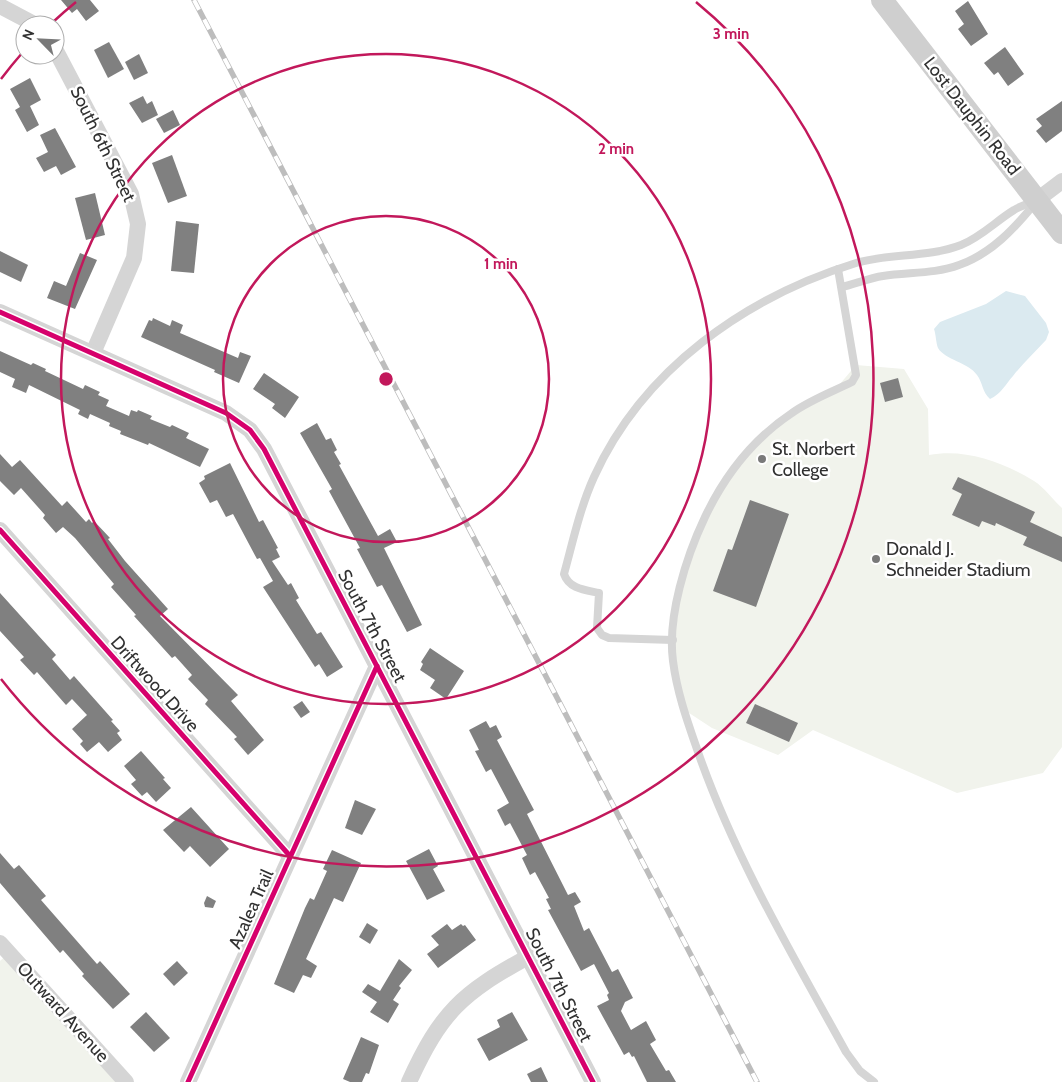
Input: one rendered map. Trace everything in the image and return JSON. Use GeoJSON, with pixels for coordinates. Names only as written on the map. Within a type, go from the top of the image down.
{"type":"FeatureCollection","features":[{"type":"Feature","properties":{"kind":"main road","name":"Lost Dauphin Road"},"geometry":{"type":"LineString","coordinates":[[882,0],[1062,233]]}},
{"type":"Feature","properties":{"kind":"street"},"geometry":{"type":"LineString","coordinates":[[0,6],[17,15]]}},
{"type":"Feature","properties":{"kind":"street","name":"South 6th Street"},"geometry":{"type":"LineString","coordinates":[[63,65],[131,194],[138,224],[134,258],[93,353]]}},
{"type":"Feature","properties":{"kind":"street"},"geometry":{"type":"LineString","coordinates":[[1037,200],[1062,181]]}},
{"type":"Feature","properties":{"kind":"street","name":"South 7th Street"},"geometry":{"type":"LineString","coordinates":[[0,312],[226,413],[250,430],[264,450],[593,1082]]}},
{"type":"Feature","properties":{"kind":"street","name":"Driftwood Drive"},"geometry":{"type":"LineString","coordinates":[[0,530],[290,856]]}},
{"type":"Feature","properties":{"kind":"street","name":"Azalea Trail"},"geometry":{"type":"LineString","coordinates":[[188,1082],[377,666]]}},
{"type":"Feature","properties":{"kind":"street","name":"Outward Avenue"},"geometry":{"type":"LineString","coordinates":[[0,943],[126,1082]]}},
{"type":"Feature","properties":{"kind":"street"},"geometry":{"type":"LineString","coordinates":[[409,1082],[436,1029],[454,1006],[488,979],[528,957]]}},
{"type":"Feature","properties":{"kind":"lane"},"geometry":{"type":"LineString","coordinates":[[673,640],[609,638],[602,635],[597,628],[599,593],[572,586],[567,582],[564,574],[578,520],[594,477],[612,442],[632,413],[682,358],[716,331],[754,306],[838,269],[875,259],[937,252],[961,245],[986,231],[1015,209],[1037,200]]}},
{"type":"Feature","properties":{"kind":"lane"},"geometry":{"type":"LineString","coordinates":[[842,287],[882,276],[944,270],[959,265],[978,256],[1001,240],[1017,225],[1037,200]]}},
{"type":"Feature","properties":{"kind":"lane"},"geometry":{"type":"LineString","coordinates":[[838,269],[856,375],[852,382],[792,412],[745,453],[728,475],[695,537],[682,580],[673,626],[673,660],[683,710],[731,838],[846,1052],[860,1071],[874,1082]]}},
{"type":"Feature","properties":{"kind":"shaded area"},"geometry":{"type":"Polygon","coordinates":[[[1006,291],[1025,296],[1046,323],[1049,332],[1046,340],[1000,392],[990,399],[973,371],[941,352],[938,348],[934,329],[940,322],[986,304],[1006,291]]]}},
{"type":"Feature","properties":{"kind":"shaded area","name":"Donald J. Schneider Stadium"},"geometry":{"type":"Polygon","coordinates":[[[856,365],[904,369],[928,409],[929,455],[956,453],[970,455],[1010,468],[1038,484],[1062,508],[1062,747],[1043,773],[957,793],[813,730],[778,755],[712,728],[683,709],[673,660],[680,591],[700,527],[735,466],[777,425],[834,391],[856,365]]]}},
{"type":"Feature","properties":{"kind":"shaded area"},"geometry":{"type":"Polygon","coordinates":[[[9,953],[126,1082],[0,1082],[0,961],[9,953]]]}},
{"type":"Feature","properties":{"kind":"building"},"geometry":{"type":"Polygon","coordinates":[[[61,0],[90,0],[99,11],[86,21],[77,9],[72,13],[61,0]]]}},
{"type":"Feature","properties":{"kind":"building"},"geometry":{"type":"Polygon","coordinates":[[[968,1],[988,34],[971,46],[958,29],[964,24],[955,11],[968,1]]]}},
{"type":"Feature","properties":{"kind":"building"},"geometry":{"type":"Polygon","coordinates":[[[109,42],[124,69],[108,78],[94,50],[109,42]]]}},
{"type":"Feature","properties":{"kind":"building"},"geometry":{"type":"Polygon","coordinates":[[[1005,47],[1024,74],[1008,86],[998,72],[994,75],[984,63],[1005,47]]]}},
{"type":"Feature","properties":{"kind":"building"},"geometry":{"type":"Polygon","coordinates":[[[139,54],[148,73],[134,80],[125,62],[139,54]]]}},
{"type":"Feature","properties":{"kind":"building"},"geometry":{"type":"Polygon","coordinates":[[[30,78],[41,100],[30,106],[39,125],[27,132],[15,110],[20,107],[10,89],[30,78]]]}},
{"type":"Feature","properties":{"kind":"building"},"geometry":{"type":"Polygon","coordinates":[[[143,96],[147,104],[152,101],[158,115],[142,123],[129,103],[143,96]]]}},
{"type":"Feature","properties":{"kind":"building"},"geometry":{"type":"Polygon","coordinates":[[[1062,101],[1062,131],[1046,143],[1036,131],[1042,126],[1036,119],[1062,101]]]}},
{"type":"Feature","properties":{"kind":"building"},"geometry":{"type":"Polygon","coordinates":[[[173,110],[180,125],[164,133],[156,119],[173,110]]]}},
{"type":"Feature","properties":{"kind":"building"},"geometry":{"type":"Polygon","coordinates":[[[55,128],[76,167],[61,175],[56,166],[44,172],[36,158],[48,152],[40,135],[55,128]]]}},
{"type":"Feature","properties":{"kind":"building"},"geometry":{"type":"Polygon","coordinates":[[[172,155],[187,196],[168,203],[152,163],[172,155]]]}},
{"type":"Feature","properties":{"kind":"building"},"geometry":{"type":"Polygon","coordinates":[[[95,193],[105,235],[86,240],[75,198],[95,193]]]}},
{"type":"Feature","properties":{"kind":"building"},"geometry":{"type":"Polygon","coordinates":[[[176,221],[199,224],[194,273],[171,271],[176,221]]]}},
{"type":"Feature","properties":{"kind":"building"},"geometry":{"type":"Polygon","coordinates":[[[0,251],[28,265],[21,282],[0,272],[0,251]]]}},
{"type":"Feature","properties":{"kind":"building"},"geometry":{"type":"Polygon","coordinates":[[[80,253],[97,260],[75,309],[47,298],[54,281],[66,286],[80,253]]]}},
{"type":"Feature","properties":{"kind":"building"},"geometry":{"type":"Polygon","coordinates":[[[153,318],[170,326],[172,320],[183,325],[180,333],[238,358],[240,352],[251,356],[239,383],[214,372],[215,370],[141,337],[149,320],[152,321],[153,318]]]}},
{"type":"Feature","properties":{"kind":"building"},"geometry":{"type":"Polygon","coordinates":[[[0,351],[31,365],[33,363],[46,369],[45,371],[83,389],[85,385],[100,392],[98,395],[109,400],[106,406],[129,416],[131,410],[137,412],[138,410],[152,416],[150,419],[170,427],[172,425],[189,433],[186,438],[209,449],[200,467],[149,443],[148,445],[120,434],[121,431],[109,426],[110,423],[90,414],[88,419],[78,414],[80,410],[29,385],[26,393],[12,387],[15,379],[0,372],[0,351]]]}},
{"type":"Feature","properties":{"kind":"building"},"geometry":{"type":"Polygon","coordinates":[[[264,373],[299,397],[285,418],[272,408],[275,404],[253,389],[264,373]]]}},
{"type":"Feature","properties":{"kind":"building"},"geometry":{"type":"Polygon","coordinates":[[[898,378],[903,397],[885,402],[880,383],[898,378]]]}},
{"type":"Feature","properties":{"kind":"building"},"geometry":{"type":"Polygon","coordinates":[[[317,423],[326,440],[331,438],[337,450],[334,452],[341,464],[339,465],[378,536],[390,529],[397,542],[384,548],[422,625],[407,632],[382,585],[377,587],[357,549],[360,548],[329,491],[332,489],[300,433],[317,423]]]}},
{"type":"Feature","properties":{"kind":"building"},"geometry":{"type":"Polygon","coordinates":[[[0,454],[12,467],[20,460],[62,506],[67,501],[86,522],[89,519],[92,523],[94,521],[110,538],[108,539],[125,561],[168,609],[160,616],[238,695],[231,701],[264,740],[248,755],[234,739],[237,737],[205,704],[208,700],[188,679],[192,675],[175,656],[172,658],[134,616],[136,615],[111,587],[114,584],[75,538],[63,527],[56,533],[43,518],[45,515],[21,488],[14,495],[0,481],[0,454]]]}},
{"type":"Feature","properties":{"kind":"building"},"geometry":{"type":"Polygon","coordinates":[[[230,463],[259,522],[263,520],[278,548],[276,549],[280,557],[272,561],[288,585],[291,583],[299,598],[296,600],[317,634],[321,632],[343,667],[327,677],[319,664],[315,667],[263,587],[273,581],[260,558],[257,559],[233,514],[226,517],[217,500],[210,503],[199,483],[205,479],[204,476],[230,463]]]}},
{"type":"Feature","properties":{"kind":"building"},"geometry":{"type":"Polygon","coordinates":[[[958,477],[1035,512],[1030,522],[1062,537],[1062,562],[1023,545],[1027,537],[996,523],[995,526],[982,521],[979,527],[952,515],[962,494],[952,489],[958,477]]]}},
{"type":"Feature","properties":{"kind":"building"},"geometry":{"type":"Polygon","coordinates":[[[750,500],[789,514],[756,607],[713,591],[728,549],[732,550],[750,500]]]}},
{"type":"Feature","properties":{"kind":"building"},"geometry":{"type":"Polygon","coordinates":[[[0,593],[56,655],[52,659],[70,680],[74,676],[113,720],[111,721],[120,731],[117,733],[122,740],[108,752],[99,742],[87,752],[80,744],[83,741],[72,729],[87,715],[72,699],[66,705],[37,672],[34,675],[20,660],[24,657],[0,631],[0,593]]]}},
{"type":"Feature","properties":{"kind":"building"},"geometry":{"type":"Polygon","coordinates":[[[430,648],[464,671],[446,699],[430,688],[435,680],[420,670],[423,664],[421,662],[430,648]]]}},
{"type":"Feature","properties":{"kind":"building"},"geometry":{"type":"Polygon","coordinates":[[[302,701],[310,712],[301,718],[293,707],[302,701]]]}},
{"type":"Feature","properties":{"kind":"building"},"geometry":{"type":"Polygon","coordinates":[[[755,704],[798,723],[789,742],[746,723],[755,704]]]}},
{"type":"Feature","properties":{"kind":"building"},"geometry":{"type":"Polygon","coordinates":[[[486,721],[490,728],[496,725],[502,737],[497,740],[534,810],[527,814],[568,895],[575,892],[581,902],[574,906],[584,931],[589,928],[612,972],[618,969],[633,998],[625,1002],[621,1011],[631,1030],[646,1021],[656,1040],[650,1044],[666,1071],[669,1070],[676,1082],[647,1082],[634,1056],[632,1057],[629,1052],[624,1055],[597,1006],[609,1000],[607,995],[609,993],[594,964],[581,971],[548,910],[551,909],[546,899],[549,898],[535,872],[530,875],[522,858],[527,855],[510,823],[505,826],[497,810],[509,803],[491,769],[486,772],[475,751],[479,750],[469,730],[486,721]]]}},
{"type":"Feature","properties":{"kind":"building"},"geometry":{"type":"Polygon","coordinates":[[[141,751],[165,778],[163,779],[171,788],[156,802],[147,792],[142,796],[131,784],[136,780],[124,766],[141,751]]]}},
{"type":"Feature","properties":{"kind":"building"},"geometry":{"type":"Polygon","coordinates":[[[355,800],[376,809],[362,835],[345,828],[355,800]]]}},
{"type":"Feature","properties":{"kind":"building"},"geometry":{"type":"Polygon","coordinates":[[[191,807],[229,849],[210,867],[190,846],[184,852],[163,830],[191,807]]]}},
{"type":"Feature","properties":{"kind":"building"},"geometry":{"type":"Polygon","coordinates":[[[429,849],[438,866],[433,869],[445,891],[427,900],[406,861],[429,849]]]}},
{"type":"Feature","properties":{"kind":"building"},"geometry":{"type":"Polygon","coordinates":[[[332,850],[361,863],[343,902],[334,898],[306,959],[317,966],[311,978],[303,975],[294,993],[274,984],[305,908],[310,898],[314,900],[327,871],[323,869],[332,850]]]}},
{"type":"Feature","properties":{"kind":"building"},"geometry":{"type":"Polygon","coordinates":[[[0,853],[14,869],[19,865],[46,896],[41,900],[97,964],[100,961],[130,994],[113,1009],[82,976],[84,974],[63,950],[60,953],[0,883],[0,853]]]}},
{"type":"Feature","properties":{"kind":"building"},"geometry":{"type":"Polygon","coordinates":[[[207,896],[216,901],[213,908],[205,907],[204,903],[207,896]]]}},
{"type":"Feature","properties":{"kind":"building"},"geometry":{"type":"Polygon","coordinates":[[[367,923],[378,930],[370,944],[359,937],[367,923]]]}},
{"type":"Feature","properties":{"kind":"building"},"geometry":{"type":"Polygon","coordinates":[[[447,924],[452,930],[461,924],[465,925],[476,940],[438,968],[427,954],[439,945],[431,936],[447,924]]]}},
{"type":"Feature","properties":{"kind":"building"},"geometry":{"type":"Polygon","coordinates":[[[399,959],[412,970],[399,986],[401,988],[393,1000],[399,1004],[388,1023],[370,1012],[377,1002],[362,992],[368,984],[380,991],[399,959]]]}},
{"type":"Feature","properties":{"kind":"building"},"geometry":{"type":"Polygon","coordinates":[[[177,961],[188,973],[174,986],[163,974],[177,961]]]}},
{"type":"Feature","properties":{"kind":"building"},"geometry":{"type":"Polygon","coordinates":[[[146,1012],[170,1038],[154,1052],[130,1027],[146,1012]]]}},
{"type":"Feature","properties":{"kind":"building"},"geometry":{"type":"Polygon","coordinates":[[[512,1012],[528,1040],[489,1061],[477,1039],[500,1027],[497,1020],[512,1012]]]}},
{"type":"Feature","properties":{"kind":"building"},"geometry":{"type":"Polygon","coordinates":[[[361,1037],[379,1045],[369,1074],[366,1073],[362,1082],[350,1082],[343,1079],[361,1037]]]}},
{"type":"Feature","properties":{"kind":"building"},"geometry":{"type":"Polygon","coordinates":[[[541,1067],[548,1082],[531,1082],[527,1074],[541,1067]]]}},
{"type":"Feature","properties":{"kind":"railway"},"geometry":{"type":"LineString","coordinates":[[194,0],[757,1082]]}},
{"type":"Feature","properties":{"kind":"cycle path"},"geometry":{"type":"LineString","coordinates":[[0,312],[226,413],[250,430],[264,449],[593,1082]]}},
{"type":"Feature","properties":{"kind":"cycle path"},"geometry":{"type":"LineString","coordinates":[[0,530],[290,856]]}},
{"type":"Feature","properties":{"kind":"cycle path"},"geometry":{"type":"LineString","coordinates":[[188,1082],[377,666]]}},
{"type":"Feature","properties":{"kind":"place","name":"St. Norbert College"},"geometry":{"type":"Point","coordinates":[762,459]}},
{"type":"Feature","properties":{"kind":"place","name":"Donald J. Schneider Stadium"},"geometry":{"type":"Point","coordinates":[876,559]}}]}
